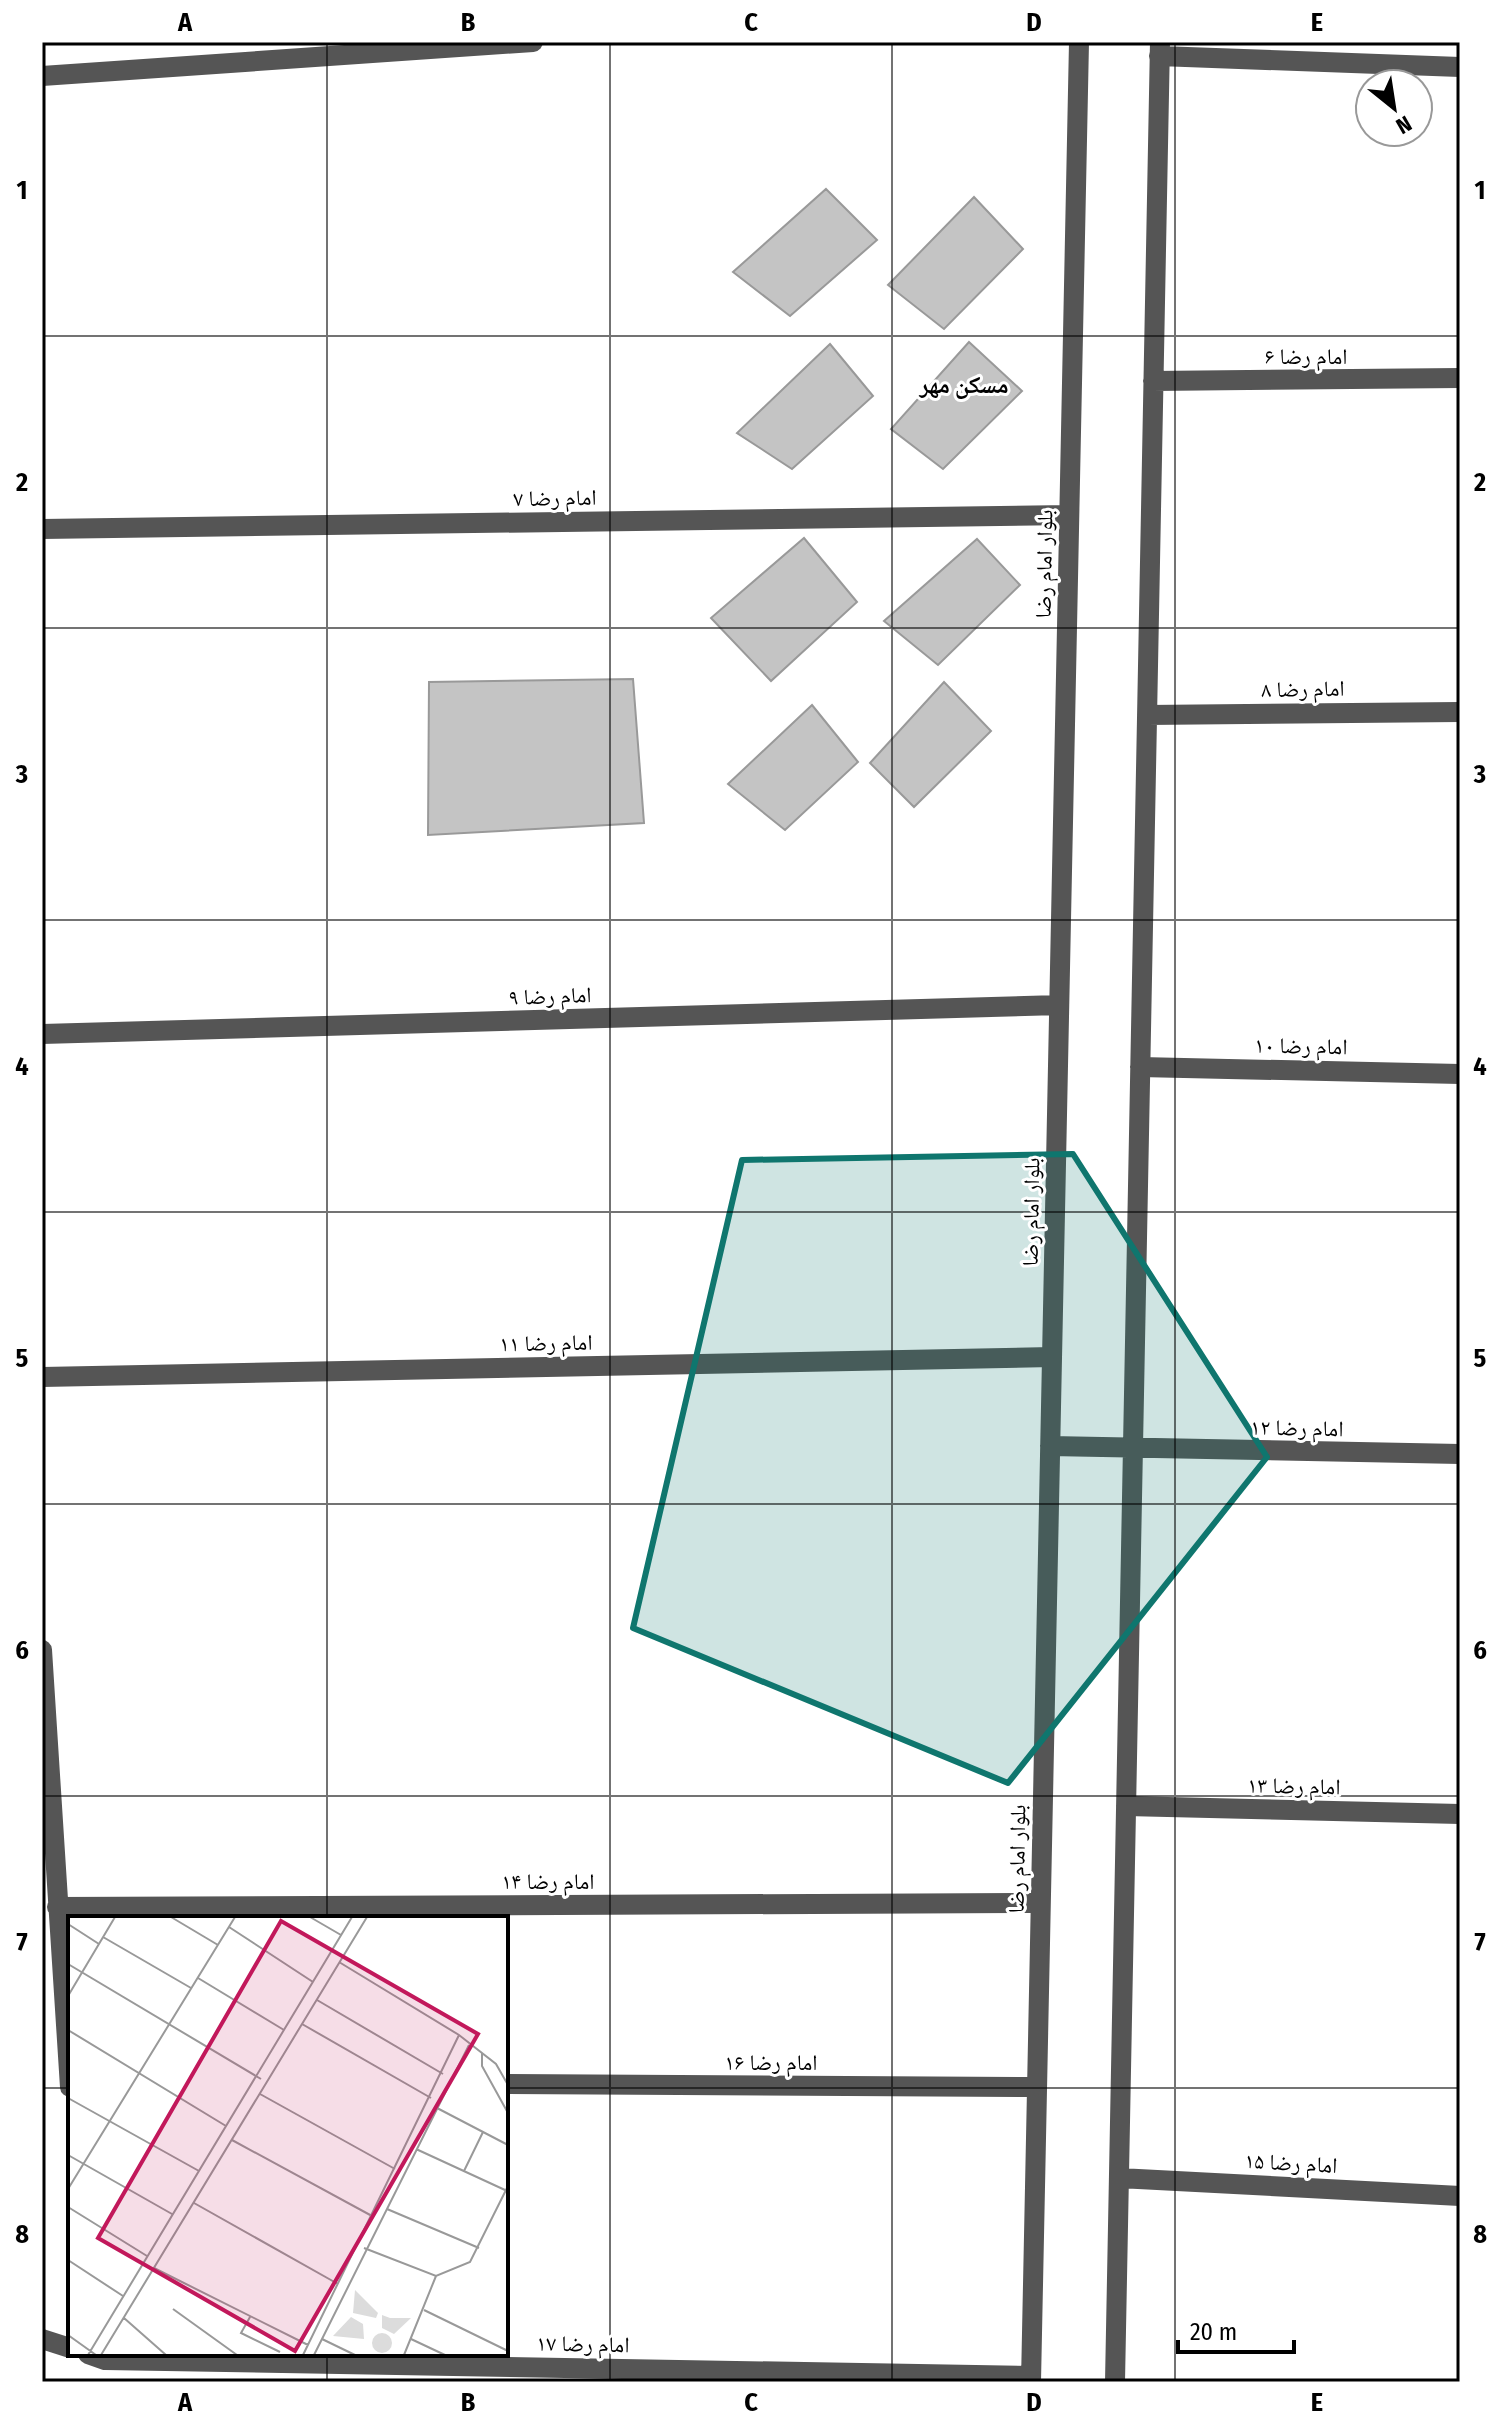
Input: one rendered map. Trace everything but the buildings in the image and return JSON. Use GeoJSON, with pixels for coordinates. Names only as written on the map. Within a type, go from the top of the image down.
{"type":"FeatureCollection","features":[{"type":"Feature","properties":{"kind":"street"},"geometry":{"type":"LineString","coordinates":[[42,76],[369,46],[533,42]]}},
{"type":"Feature","properties":{"kind":"street","name":"بلوار امام رضا"},"geometry":{"type":"LineString","coordinates":[[1031,2379],[1079,42]]}},
{"type":"Feature","properties":{"kind":"street"},"geometry":{"type":"LineString","coordinates":[[1115,2382],[1160,49],[1460,67]]}},
{"type":"Feature","properties":{"kind":"street","name":"امام رضا ۶"},"geometry":{"type":"LineString","coordinates":[[1153,381],[1460,378]]}},
{"type":"Feature","properties":{"kind":"street","name":"امام رضا ۷"},"geometry":{"type":"LineString","coordinates":[[42,529],[1069,515]]}},
{"type":"Feature","properties":{"kind":"street","name":"امام رضا ۸"},"geometry":{"type":"LineString","coordinates":[[1147,715],[1460,712]]}},
{"type":"Feature","properties":{"kind":"street","name":"امام رضا ۹"},"geometry":{"type":"LineString","coordinates":[[42,1034],[1059,1005]]}},
{"type":"Feature","properties":{"kind":"street","name":"امام رضا ۱۰"},"geometry":{"type":"LineString","coordinates":[[1140,1067],[1460,1074]]}},
{"type":"Feature","properties":{"kind":"street","name":"امام رضا ۱۱"},"geometry":{"type":"LineString","coordinates":[[42,1377],[1052,1357]]}},
{"type":"Feature","properties":{"kind":"street","name":"امام رضا ۱۲"},"geometry":{"type":"LineString","coordinates":[[1050,1446],[1460,1454]]}},
{"type":"Feature","properties":{"kind":"street"},"geometry":{"type":"LineString","coordinates":[[42,1650],[68,2057]]}},
{"type":"Feature","properties":{"kind":"street","name":"امام رضا ۱۳"},"geometry":{"type":"LineString","coordinates":[[1126,1806],[1460,1814]]}},
{"type":"Feature","properties":{"kind":"street","name":"امام رضا ۱۴"},"geometry":{"type":"LineString","coordinates":[[57,1907],[1040,1903]]}},
{"type":"Feature","properties":{"kind":"street","name":"امام رضا ۱۶"},"geometry":{"type":"LineString","coordinates":[[508,2084],[1036,2087]]}},
{"type":"Feature","properties":{"kind":"street","name":"امام رضا ۱۵"},"geometry":{"type":"LineString","coordinates":[[1119,2178],[1460,2196]]}},
{"type":"Feature","properties":{"kind":"street"},"geometry":{"type":"LineString","coordinates":[[42,2339],[68,2347]]}},
{"type":"Feature","properties":{"kind":"street","name":"امام رضا ۱۷"},"geometry":{"type":"LineString","coordinates":[[99,2356],[1031,2379]]}},
{"type":"Feature","properties":{"kind":"highlighted area"},"geometry":{"type":"Polygon","coordinates":[[[1073,1154],[1267,1457],[1008,1783],[633,1628],[742,1160],[1073,1154]]]}},
{"type":"Feature","properties":{"kind":"district","name":"مسکن مهر"},"geometry":{"type":"Point","coordinates":[964,385]}}]}
